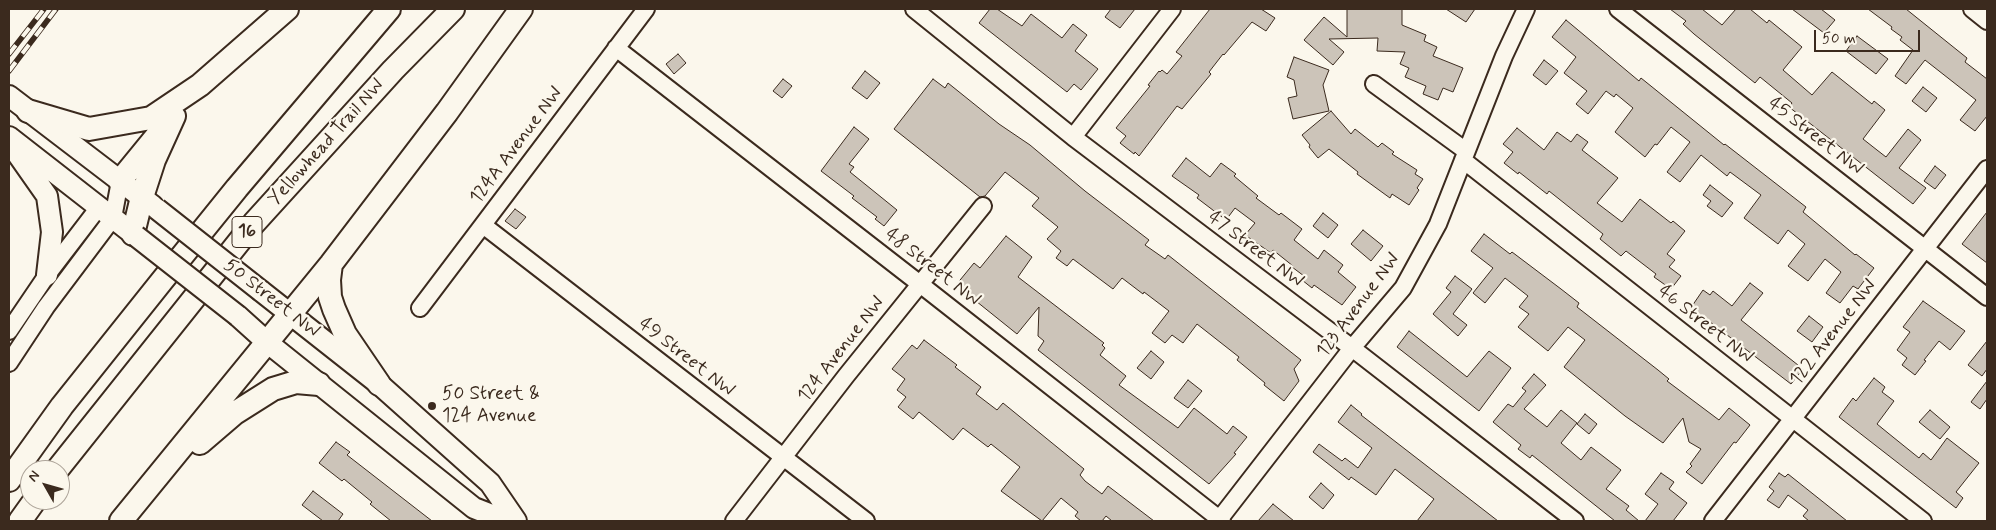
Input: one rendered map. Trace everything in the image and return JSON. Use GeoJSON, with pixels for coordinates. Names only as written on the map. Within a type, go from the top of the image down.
{"type":"FeatureCollection","features":[{"type":"Feature","properties":{"kind":"highway"},"geometry":{"type":"LineString","coordinates":[[28,111],[89,129],[151,118],[200,85],[287,9]]}},
{"type":"Feature","properties":{"kind":"highway","name":"Yellowhead Trail NW"},"geometry":{"type":"LineString","coordinates":[[9,480],[62,406],[237,188],[389,9]]}},
{"type":"Feature","properties":{"kind":"highway","name":"Yellowhead Trail NW"},"geometry":{"type":"LineString","coordinates":[[65,460],[254,223],[380,84],[453,9]]}},
{"type":"Feature","properties":{"kind":"highway"},"geometry":{"type":"LineString","coordinates":[[121,521],[331,264],[447,112],[521,9]]}},
{"type":"Feature","properties":{"kind":"highway"},"geometry":{"type":"LineString","coordinates":[[120,181],[200,85]]}},
{"type":"Feature","properties":{"kind":"highway"},"geometry":{"type":"LineString","coordinates":[[134,235],[149,203],[154,160],[174,116]]}},
{"type":"Feature","properties":{"kind":"highway"},"geometry":{"type":"LineString","coordinates":[[331,264],[329,280],[330,297],[334,309],[345,334],[379,384]]}},
{"type":"Feature","properties":{"kind":"highway"},"geometry":{"type":"LineString","coordinates":[[121,521],[204,440],[235,413],[254,400],[286,384],[305,382],[319,384]]}},
{"type":"Feature","properties":{"kind":"highway"},"geometry":{"type":"LineString","coordinates":[[20,521],[28,510]]}},
{"type":"Feature","properties":{"kind":"main road","name":"50 Street NW"},"geometry":{"type":"LineString","coordinates":[[9,96],[149,203],[379,384],[490,483],[516,521]]}},
{"type":"Feature","properties":{"kind":"main road","name":"50 Street NW"},"geometry":{"type":"LineString","coordinates":[[9,137],[238,316],[268,343],[474,508],[507,521]]}},
{"type":"Feature","properties":{"kind":"main road"},"geometry":{"type":"LineString","coordinates":[[9,141],[47,196],[52,232],[47,275]]}},
{"type":"Feature","properties":{"kind":"main road"},"geometry":{"type":"LineString","coordinates":[[106,212],[120,181]]}},
{"type":"Feature","properties":{"kind":"street","name":"124A Avenue NW"},"geometry":{"type":"LineString","coordinates":[[420,308],[646,9]]}},
{"type":"Feature","properties":{"kind":"street","name":"47 Street NW"},"geometry":{"type":"LineString","coordinates":[[914,9],[1073,137],[1352,348],[1575,521]]}},
{"type":"Feature","properties":{"kind":"street"},"geometry":{"type":"LineString","coordinates":[[1073,137],[1172,9]]}},
{"type":"Feature","properties":{"kind":"street","name":"123 Avenue NW"},"geometry":{"type":"LineString","coordinates":[[1220,520],[1352,348],[1403,288],[1438,224],[1504,56],[1526,9]]}},
{"type":"Feature","properties":{"kind":"street","name":"45 Street NW"},"geometry":{"type":"LineString","coordinates":[[1618,9],[1987,297]]}},
{"type":"Feature","properties":{"kind":"street"},"geometry":{"type":"LineString","coordinates":[[1972,9],[1987,21]]}},
{"type":"Feature","properties":{"kind":"street","name":"48 Street NW"},"geometry":{"type":"LineString","coordinates":[[616,48],[1220,520]]}},
{"type":"Feature","properties":{"kind":"street","name":"46 Street NW"},"geometry":{"type":"LineString","coordinates":[[1374,84],[1923,521]]}},
{"type":"Feature","properties":{"kind":"street","name":"122 Avenue NW"},"geometry":{"type":"LineString","coordinates":[[1713,521],[1987,169]]}},
{"type":"Feature","properties":{"kind":"street","name":"124 Avenue NW"},"geometry":{"type":"LineString","coordinates":[[734,521],[846,376],[983,206]]}},
{"type":"Feature","properties":{"kind":"street"},"geometry":{"type":"LineString","coordinates":[[9,331],[47,275],[106,212]]}},
{"type":"Feature","properties":{"kind":"street"},"geometry":{"type":"LineString","coordinates":[[9,364],[106,212]]}},
{"type":"Feature","properties":{"kind":"street","name":"49 Street NW"},"geometry":{"type":"LineString","coordinates":[[483,225],[866,521]]}},
{"type":"Feature","properties":{"kind":"building"},"geometry":{"type":"Polygon","coordinates":[[[990,9],[997,9],[1022,26],[1031,14],[1062,38],[1073,24],[1087,35],[1075,51],[1098,69],[1081,90],[1074,84],[1067,92],[979,23],[990,9]]]}},
{"type":"Feature","properties":{"kind":"building"},"geometry":{"type":"Polygon","coordinates":[[[1111,9],[1135,9],[1120,28],[1105,17],[1111,9]]]}},
{"type":"Feature","properties":{"kind":"building"},"geometry":{"type":"Polygon","coordinates":[[[1210,9],[1261,9],[1275,18],[1266,31],[1252,22],[1223,54],[1209,72],[1211,74],[1182,109],[1177,106],[1139,156],[1135,152],[1134,154],[1120,143],[1126,136],[1116,128],[1150,86],[1148,85],[1159,71],[1162,70],[1167,74],[1182,56],[1176,52],[1210,9]]]}},
{"type":"Feature","properties":{"kind":"building"},"geometry":{"type":"Polygon","coordinates":[[[1347,9],[1402,9],[1402,25],[1426,35],[1424,41],[1437,47],[1433,56],[1463,68],[1453,92],[1443,88],[1438,100],[1423,94],[1426,86],[1405,77],[1409,68],[1400,64],[1405,52],[1377,51],[1378,38],[1329,39],[1344,52],[1333,65],[1304,40],[1324,17],[1347,37],[1347,9]]]}},
{"type":"Feature","properties":{"kind":"building"},"geometry":{"type":"Polygon","coordinates":[[[1446,9],[1475,9],[1466,22],[1446,9]]]}},
{"type":"Feature","properties":{"kind":"building"},"geometry":{"type":"Polygon","coordinates":[[[1670,9],[1702,9],[1722,25],[1736,9],[1750,9],[1767,23],[1769,20],[1802,47],[1783,70],[1812,95],[1832,72],[1872,104],[1874,101],[1885,110],[1863,139],[1886,157],[1908,129],[1921,140],[1899,168],[1926,188],[1913,204],[1789,107],[1792,103],[1760,77],[1755,83],[1740,71],[1694,34],[1683,24],[1686,21],[1670,9]]]}},
{"type":"Feature","properties":{"kind":"building"},"geometry":{"type":"Polygon","coordinates":[[[1792,9],[1821,9],[1835,20],[1824,33],[1792,9]]]}},
{"type":"Feature","properties":{"kind":"building"},"geometry":{"type":"Polygon","coordinates":[[[1868,9],[1906,9],[1967,58],[1965,62],[1987,79],[1987,116],[1975,131],[1960,120],[1976,100],[1925,60],[1906,84],[1895,76],[1913,50],[1900,40],[1902,37],[1891,29],[1892,27],[1868,9]]]}},
{"type":"Feature","properties":{"kind":"building"},"geometry":{"type":"Polygon","coordinates":[[[1566,20],[1639,81],[1641,78],[1724,145],[1806,207],[1803,212],[1855,255],[1874,268],[1858,289],[1853,286],[1840,303],[1826,293],[1841,272],[1825,259],[1808,281],[1788,266],[1805,244],[1788,230],[1778,244],[1744,218],[1761,195],[1730,172],[1727,176],[1701,155],[1680,182],[1667,172],[1690,142],[1671,127],[1645,157],[1615,132],[1633,108],[1616,94],[1614,97],[1606,91],[1588,114],[1576,104],[1587,91],[1564,73],[1576,57],[1552,37],[1566,20]]]}},
{"type":"Feature","properties":{"kind":"building"},"geometry":{"type":"Polygon","coordinates":[[[1857,36],[1888,59],[1876,74],[1846,51],[1857,36]]]}},
{"type":"Feature","properties":{"kind":"building"},"geometry":{"type":"Polygon","coordinates":[[[678,54],[686,63],[674,74],[666,64],[678,54]]]}},
{"type":"Feature","properties":{"kind":"building"},"geometry":{"type":"Polygon","coordinates":[[[1294,57],[1329,70],[1323,85],[1329,111],[1293,119],[1288,98],[1297,96],[1294,80],[1287,77],[1294,57]]]}},
{"type":"Feature","properties":{"kind":"building"},"geometry":{"type":"Polygon","coordinates":[[[1544,60],[1558,71],[1546,85],[1533,75],[1544,60]]]}},
{"type":"Feature","properties":{"kind":"building"},"geometry":{"type":"Polygon","coordinates":[[[865,71],[880,83],[867,99],[852,88],[865,71]]]}},
{"type":"Feature","properties":{"kind":"building"},"geometry":{"type":"Polygon","coordinates":[[[783,79],[792,86],[782,98],[773,91],[783,79]]]}},
{"type":"Feature","properties":{"kind":"building"},"geometry":{"type":"Polygon","coordinates":[[[933,79],[945,88],[948,83],[999,124],[1030,145],[1085,191],[1149,240],[1145,245],[1165,259],[1168,255],[1301,360],[1294,369],[1299,381],[1284,401],[1237,360],[1239,357],[1197,324],[1183,343],[1172,335],[1165,343],[1152,333],[1169,311],[1122,278],[1113,289],[1073,259],[1067,266],[1056,258],[1061,251],[1047,239],[1058,227],[1032,206],[1039,198],[1005,172],[985,196],[980,197],[894,129],[933,79]]]}},
{"type":"Feature","properties":{"kind":"building"},"geometry":{"type":"Polygon","coordinates":[[[1923,87],[1937,98],[1926,112],[1912,101],[1923,87]]]}},
{"type":"Feature","properties":{"kind":"building"},"geometry":{"type":"Polygon","coordinates":[[[1331,111],[1351,134],[1355,129],[1378,147],[1382,143],[1394,152],[1392,154],[1417,170],[1415,174],[1423,179],[1417,188],[1419,190],[1409,205],[1392,194],[1390,198],[1357,174],[1358,172],[1329,149],[1318,158],[1302,135],[1331,111]]]}},
{"type":"Feature","properties":{"kind":"building"},"geometry":{"type":"Polygon","coordinates":[[[854,127],[869,139],[849,164],[854,167],[850,172],[897,210],[884,226],[875,219],[877,217],[852,198],[854,196],[821,171],[854,127]]]}},
{"type":"Feature","properties":{"kind":"building"},"geometry":{"type":"Polygon","coordinates":[[[1517,128],[1544,150],[1557,132],[1571,142],[1577,134],[1588,142],[1582,150],[1618,178],[1597,203],[1622,222],[1640,199],[1671,223],[1673,221],[1685,231],[1667,254],[1675,260],[1669,267],[1681,276],[1671,289],[1654,277],[1656,274],[1626,251],[1621,256],[1600,239],[1603,234],[1549,191],[1547,194],[1504,163],[1513,152],[1503,144],[1517,128]]]}},
{"type":"Feature","properties":{"kind":"building"},"geometry":{"type":"Polygon","coordinates":[[[1186,158],[1210,177],[1221,163],[1236,174],[1234,176],[1258,196],[1256,198],[1279,215],[1281,213],[1302,229],[1294,240],[1318,259],[1324,250],[1343,265],[1338,272],[1356,287],[1342,305],[1314,285],[1312,288],[1302,280],[1304,276],[1273,250],[1271,253],[1245,235],[1255,223],[1235,208],[1226,220],[1197,198],[1199,195],[1172,176],[1186,158]]]}},
{"type":"Feature","properties":{"kind":"building"},"geometry":{"type":"Polygon","coordinates":[[[1935,166],[1946,175],[1935,189],[1924,181],[1935,166]]]}},
{"type":"Feature","properties":{"kind":"building"},"geometry":{"type":"Polygon","coordinates":[[[1710,185],[1733,203],[1722,217],[1707,206],[1711,201],[1703,195],[1710,185]]]}},
{"type":"Feature","properties":{"kind":"building"},"geometry":{"type":"Polygon","coordinates":[[[515,209],[526,217],[516,229],[505,221],[515,209]]]}},
{"type":"Feature","properties":{"kind":"building"},"geometry":{"type":"Polygon","coordinates":[[[1987,212],[1987,263],[1962,244],[1987,212]]]}},
{"type":"Feature","properties":{"kind":"building"},"geometry":{"type":"Polygon","coordinates":[[[1323,213],[1338,225],[1328,238],[1313,226],[1323,213]]]}},
{"type":"Feature","properties":{"kind":"building"},"geometry":{"type":"Polygon","coordinates":[[[1363,230],[1383,246],[1371,261],[1351,244],[1363,230]]]}},
{"type":"Feature","properties":{"kind":"building"},"geometry":{"type":"Polygon","coordinates":[[[1484,234],[1510,254],[1512,252],[1579,303],[1577,307],[1669,379],[1667,381],[1719,420],[1729,408],[1750,425],[1736,443],[1734,442],[1702,484],[1686,472],[1692,466],[1690,464],[1701,449],[1689,442],[1683,418],[1663,443],[1625,416],[1564,367],[1585,340],[1568,327],[1548,351],[1518,327],[1529,314],[1519,307],[1528,296],[1505,278],[1485,303],[1473,293],[1493,268],[1471,251],[1484,234]]]}},
{"type":"Feature","properties":{"kind":"building"},"geometry":{"type":"Polygon","coordinates":[[[1006,236],[1032,257],[1018,277],[1104,343],[1102,345],[1105,348],[1100,355],[1126,376],[1119,385],[1178,428],[1194,408],[1227,434],[1233,426],[1247,437],[1234,453],[1236,454],[1209,484],[1038,350],[1044,341],[1038,336],[1039,307],[1017,334],[956,285],[974,263],[980,268],[1006,236]]]}},
{"type":"Feature","properties":{"kind":"building"},"geometry":{"type":"Polygon","coordinates":[[[1455,276],[1472,289],[1453,314],[1467,325],[1458,336],[1433,314],[1451,292],[1446,288],[1455,276]]]}},
{"type":"Feature","properties":{"kind":"building"},"geometry":{"type":"Polygon","coordinates":[[[1750,283],[1763,293],[1741,320],[1803,369],[1791,384],[1701,315],[1700,317],[1690,309],[1703,290],[1710,295],[1713,291],[1732,306],[1750,283]]]}},
{"type":"Feature","properties":{"kind":"building"},"geometry":{"type":"Polygon","coordinates":[[[1923,301],[1965,331],[1950,350],[1939,341],[1915,375],[1902,365],[1907,358],[1897,350],[1910,332],[1903,327],[1923,301]]]}},
{"type":"Feature","properties":{"kind":"building"},"geometry":{"type":"Polygon","coordinates":[[[1809,316],[1823,327],[1812,342],[1797,331],[1809,316]]]}},
{"type":"Feature","properties":{"kind":"building"},"geometry":{"type":"Polygon","coordinates":[[[1409,331],[1467,377],[1489,351],[1511,368],[1479,411],[1397,347],[1409,331]]]}},
{"type":"Feature","properties":{"kind":"building"},"geometry":{"type":"Polygon","coordinates":[[[924,340],[957,365],[955,367],[981,387],[976,394],[997,410],[1003,403],[1084,469],[1080,475],[1085,481],[1102,494],[1108,486],[1154,521],[1112,521],[1106,516],[1102,521],[1081,521],[1075,516],[1078,512],[1061,498],[1042,521],[1001,491],[1020,467],[991,444],[988,447],[963,428],[953,440],[919,412],[913,419],[898,407],[906,397],[897,390],[905,379],[892,369],[912,345],[917,349],[924,340]]]}},
{"type":"Feature","properties":{"kind":"building"},"geometry":{"type":"Polygon","coordinates":[[[1987,341],[1987,369],[1982,376],[1968,365],[1987,341]]]}},
{"type":"Feature","properties":{"kind":"building"},"geometry":{"type":"Polygon","coordinates":[[[1151,351],[1164,362],[1151,379],[1137,368],[1151,351]]]}},
{"type":"Feature","properties":{"kind":"building"},"geometry":{"type":"Polygon","coordinates":[[[1534,374],[1546,385],[1524,409],[1547,427],[1561,410],[1577,423],[1561,443],[1581,460],[1591,447],[1621,470],[1606,489],[1629,506],[1626,510],[1639,521],[1615,521],[1532,455],[1530,458],[1518,449],[1521,445],[1493,422],[1508,404],[1513,407],[1526,391],[1522,388],[1534,374]]]}},
{"type":"Feature","properties":{"kind":"building"},"geometry":{"type":"Polygon","coordinates":[[[1874,378],[1885,387],[1882,392],[1894,401],[1877,424],[1888,433],[1919,458],[1923,453],[1931,460],[1947,438],[1979,463],[1956,492],[1963,498],[1956,508],[1839,417],[1853,398],[1856,401],[1874,378]]]}},
{"type":"Feature","properties":{"kind":"building"},"geometry":{"type":"Polygon","coordinates":[[[1188,380],[1202,391],[1188,408],[1174,398],[1188,380]]]}},
{"type":"Feature","properties":{"kind":"building"},"geometry":{"type":"Polygon","coordinates":[[[1987,381],[1987,399],[1980,409],[1971,402],[1987,381]]]}},
{"type":"Feature","properties":{"kind":"building"},"geometry":{"type":"Polygon","coordinates":[[[1351,405],[1361,415],[1498,521],[1417,521],[1434,499],[1395,469],[1376,495],[1351,477],[1349,480],[1313,452],[1319,444],[1342,461],[1345,458],[1358,468],[1372,448],[1338,422],[1351,405]]]}},
{"type":"Feature","properties":{"kind":"building"},"geometry":{"type":"Polygon","coordinates":[[[1930,410],[1950,427],[1940,439],[1919,422],[1930,410]]]}},
{"type":"Feature","properties":{"kind":"building"},"geometry":{"type":"Polygon","coordinates":[[[1585,414],[1597,424],[1589,434],[1577,424],[1585,414]]]}},
{"type":"Feature","properties":{"kind":"building"},"geometry":{"type":"Polygon","coordinates":[[[336,442],[350,452],[347,455],[432,521],[391,521],[370,504],[372,502],[344,479],[342,481],[319,463],[336,442]]]}},
{"type":"Feature","properties":{"kind":"building"},"geometry":{"type":"Polygon","coordinates":[[[1661,473],[1674,482],[1669,489],[1687,503],[1673,521],[1645,521],[1658,504],[1645,494],[1661,473]]]}},
{"type":"Feature","properties":{"kind":"building"},"geometry":{"type":"Polygon","coordinates":[[[1779,473],[1785,477],[1788,474],[1847,521],[1809,521],[1803,516],[1808,510],[1788,495],[1779,508],[1767,500],[1774,491],[1769,487],[1779,473]]]}},
{"type":"Feature","properties":{"kind":"building"},"geometry":{"type":"Polygon","coordinates":[[[1321,483],[1334,495],[1323,509],[1309,497],[1321,483]]]}},
{"type":"Feature","properties":{"kind":"building"},"geometry":{"type":"Polygon","coordinates":[[[313,491],[343,514],[338,521],[323,521],[302,505],[313,491]]]}},
{"type":"Feature","properties":{"kind":"building"},"geometry":{"type":"Polygon","coordinates":[[[1273,504],[1294,521],[1258,521],[1273,504]]]}},
{"type":"Feature","properties":{"kind":"railway"},"geometry":{"type":"LineString","coordinates":[[9,54],[44,9]]}},
{"type":"Feature","properties":{"kind":"railway"},"geometry":{"type":"LineString","coordinates":[[9,71],[56,9]]}},
{"type":"Feature","properties":{"kind":"place","name":"50 Street & 124 Avenue"},"geometry":{"type":"Point","coordinates":[432,406]}}]}
